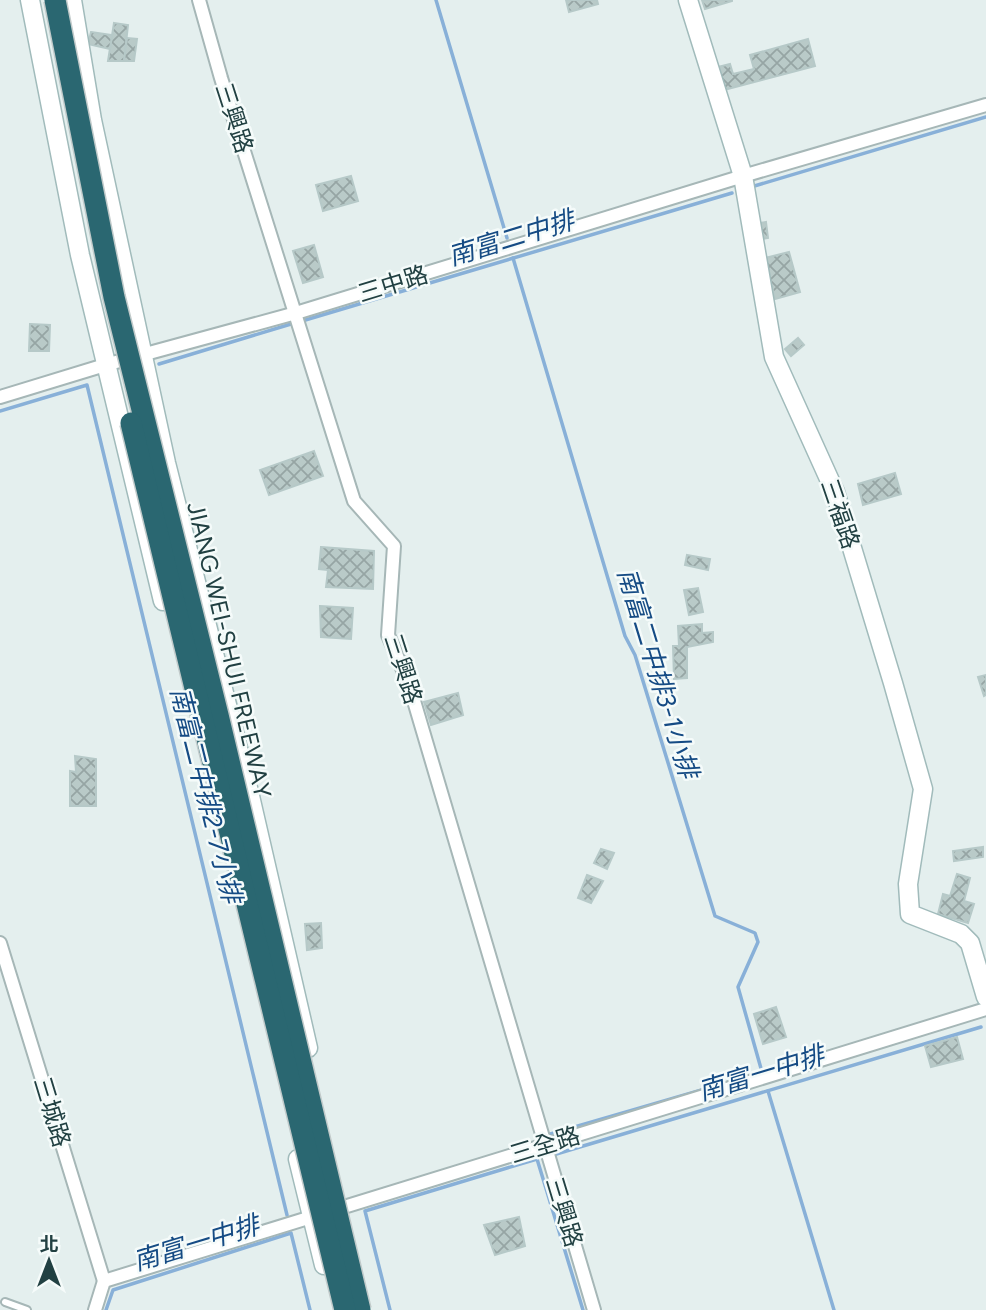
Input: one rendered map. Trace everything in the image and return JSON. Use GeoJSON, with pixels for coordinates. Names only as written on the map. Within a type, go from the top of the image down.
{"type":"FeatureCollection","features":[{"type":"Feature","properties":{"kind":"highway","name":"JIANG WEI-SHUI FREEWAY"},"geometry":{"type":"LineString","coordinates":[[41,0],[107,322],[345,1310]]}},
{"type":"Feature","properties":{"kind":"highway","name":"JIANG WEI-SHUI FREEWAY"},"geometry":{"type":"LineString","coordinates":[[55,0],[114,297],[218,715],[360,1310]]}},
{"type":"Feature","properties":{"kind":"main road"},"geometry":{"type":"LineString","coordinates":[[30,0],[80,256],[105,365],[241,913],[335,1310]]}},
{"type":"Feature","properties":{"kind":"main road"},"geometry":{"type":"LineString","coordinates":[[72,0],[92,120],[145,354],[166,463],[250,796],[370,1310]]}},
{"type":"Feature","properties":{"kind":"main road","name":"三福路"},"geometry":{"type":"LineString","coordinates":[[688,0],[743,176],[774,357],[835,492],[923,789],[908,884],[910,915],[961,934],[970,943],[986,997]]}},
{"type":"Feature","properties":{"kind":"street","name":"三興路"},"geometry":{"type":"LineString","coordinates":[[199,0],[354,501],[394,546],[388,635],[409,684],[593,1310]]}},
{"type":"Feature","properties":{"kind":"street","name":"三中路"},"geometry":{"type":"LineString","coordinates":[[0,397],[105,365],[296,313],[743,176],[986,106]]}},
{"type":"Feature","properties":{"kind":"street","name":"三城路"},"geometry":{"type":"LineString","coordinates":[[0,943],[104,1281]]}},
{"type":"Feature","properties":{"kind":"street","name":"三全路"},"geometry":{"type":"LineString","coordinates":[[104,1281],[986,1009]]}},
{"type":"Feature","properties":{"kind":"street"},"geometry":{"type":"LineString","coordinates":[[95,1310],[104,1281]]}},
{"type":"Feature","properties":{"kind":"lane"},"geometry":{"type":"LineString","coordinates":[[5,1302],[23,1309]]}},
{"type":"Feature","properties":{"kind":"building"},"geometry":{"type":"Polygon","coordinates":[[[566,0],[597,0],[598,4],[569,12],[566,0]]]}},
{"type":"Feature","properties":{"kind":"building"},"geometry":{"type":"Polygon","coordinates":[[[702,0],[732,0],[732,1],[705,9],[702,0]]]}},
{"type":"Feature","properties":{"kind":"building"},"geometry":{"type":"Polygon","coordinates":[[[114,23],[128,25],[124,61],[108,61],[114,23]]]}},
{"type":"Feature","properties":{"kind":"building"},"geometry":{"type":"Polygon","coordinates":[[[91,32],[112,35],[110,49],[88,44],[91,32]]]}},
{"type":"Feature","properties":{"kind":"building"},"geometry":{"type":"Polygon","coordinates":[[[127,38],[137,39],[134,61],[124,61],[127,38]]]}},
{"type":"Feature","properties":{"kind":"building"},"geometry":{"type":"Polygon","coordinates":[[[808,39],[815,66],[724,90],[718,67],[730,64],[733,74],[754,69],[750,55],[808,39]]]}},
{"type":"Feature","properties":{"kind":"building"},"geometry":{"type":"Polygon","coordinates":[[[351,176],[358,201],[323,211],[316,185],[351,176]]]}},
{"type":"Feature","properties":{"kind":"building"},"geometry":{"type":"Polygon","coordinates":[[[766,222],[768,238],[757,240],[755,224],[766,222]]]}},
{"type":"Feature","properties":{"kind":"building"},"geometry":{"type":"Polygon","coordinates":[[[314,245],[323,277],[303,283],[293,251],[314,245]]]}},
{"type":"Feature","properties":{"kind":"building"},"geometry":{"type":"Polygon","coordinates":[[[789,252],[800,292],[775,299],[765,258],[789,252]]]}},
{"type":"Feature","properties":{"kind":"building"},"geometry":{"type":"Polygon","coordinates":[[[30,324],[50,325],[49,351],[29,351],[30,324]]]}},
{"type":"Feature","properties":{"kind":"building"},"geometry":{"type":"Polygon","coordinates":[[[798,338],[804,345],[791,356],[785,349],[798,338]]]}},
{"type":"Feature","properties":{"kind":"building"},"geometry":{"type":"Polygon","coordinates":[[[314,451],[323,476],[269,495],[260,470],[314,451]]]}},
{"type":"Feature","properties":{"kind":"building"},"geometry":{"type":"Polygon","coordinates":[[[895,473],[901,494],[863,505],[858,484],[895,473]]]}},
{"type":"Feature","properties":{"kind":"building"},"geometry":{"type":"Polygon","coordinates":[[[321,547],[374,551],[373,589],[326,587],[328,570],[319,569],[321,547]]]}},
{"type":"Feature","properties":{"kind":"building"},"geometry":{"type":"Polygon","coordinates":[[[687,555],[710,559],[708,570],[685,565],[687,555]]]}},
{"type":"Feature","properties":{"kind":"building"},"geometry":{"type":"Polygon","coordinates":[[[698,588],[703,612],[689,615],[684,590],[698,588]]]}},
{"type":"Feature","properties":{"kind":"building"},"geometry":{"type":"Polygon","coordinates":[[[320,606],[353,608],[351,639],[321,637],[320,606]]]}},
{"type":"Feature","properties":{"kind":"building"},"geometry":{"type":"Polygon","coordinates":[[[702,624],[702,633],[713,632],[713,642],[687,647],[687,678],[674,679],[673,646],[679,646],[678,626],[702,624]]]}},
{"type":"Feature","properties":{"kind":"building"},"geometry":{"type":"Polygon","coordinates":[[[986,675],[986,695],[984,696],[978,677],[986,675]]]}},
{"type":"Feature","properties":{"kind":"building"},"geometry":{"type":"Polygon","coordinates":[[[458,693],[463,715],[431,725],[424,702],[458,693]]]}},
{"type":"Feature","properties":{"kind":"building"},"geometry":{"type":"Polygon","coordinates":[[[75,756],[96,759],[96,806],[70,806],[70,771],[76,772],[75,756]]]}},
{"type":"Feature","properties":{"kind":"building"},"geometry":{"type":"Polygon","coordinates":[[[983,847],[983,857],[954,861],[953,851],[983,847]]]}},
{"type":"Feature","properties":{"kind":"building"},"geometry":{"type":"Polygon","coordinates":[[[601,849],[614,853],[607,869],[594,863],[601,849]]]}},
{"type":"Feature","properties":{"kind":"building"},"geometry":{"type":"Polygon","coordinates":[[[957,874],[970,878],[964,901],[974,904],[968,923],[938,914],[943,894],[950,896],[957,874]]]}},
{"type":"Feature","properties":{"kind":"building"},"geometry":{"type":"Polygon","coordinates":[[[587,875],[603,881],[591,903],[578,898],[587,875]]]}},
{"type":"Feature","properties":{"kind":"building"},"geometry":{"type":"Polygon","coordinates":[[[321,923],[322,948],[307,950],[305,924],[321,923]]]}},
{"type":"Feature","properties":{"kind":"building"},"geometry":{"type":"Polygon","coordinates":[[[776,1007],[786,1037],[763,1044],[754,1014],[776,1007]]]}},
{"type":"Feature","properties":{"kind":"building"},"geometry":{"type":"Polygon","coordinates":[[[957,1037],[963,1059],[931,1067],[925,1046],[957,1037]]]}},
{"type":"Feature","properties":{"kind":"building"},"geometry":{"type":"Polygon","coordinates":[[[519,1217],[525,1246],[495,1255],[484,1225],[519,1217]]]}},
{"type":"Feature","properties":{"kind":"waterway"},"geometry":{"type":"LineString","coordinates":[[436,0],[507,238]]}},
{"type":"Feature","properties":{"kind":"waterway","name":"南富二中排"},"geometry":{"type":"LineString","coordinates":[[751,187],[986,117]]}},
{"type":"Feature","properties":{"kind":"waterway","name":"南富二中排"},"geometry":{"type":"LineString","coordinates":[[302,321],[732,193]]}},
{"type":"Feature","properties":{"kind":"waterway","name":"南富二中排3-1小排"},"geometry":{"type":"LineString","coordinates":[[513,258],[625,636],[635,655],[715,916],[755,933],[758,942],[738,987],[762,1072]]}},
{"type":"Feature","properties":{"kind":"waterway","name":"南富二中排"},"geometry":{"type":"LineString","coordinates":[[159,364],[291,324]]}},
{"type":"Feature","properties":{"kind":"waterway","name":"南富二中排2-7小排"},"geometry":{"type":"LineString","coordinates":[[0,411],[87,385],[287,1215]]}},
{"type":"Feature","properties":{"kind":"waterway","name":"南富一中排"},"geometry":{"type":"LineString","coordinates":[[554,1157],[553,1155],[981,1027]]}},
{"type":"Feature","properties":{"kind":"waterway"},"geometry":{"type":"LineString","coordinates":[[547,1135],[736,1080]]}},
{"type":"Feature","properties":{"kind":"waterway"},"geometry":{"type":"LineString","coordinates":[[768,1091],[834,1310]]}},
{"type":"Feature","properties":{"kind":"waterway","name":"南富一中排"},"geometry":{"type":"LineString","coordinates":[[390,1310],[365,1211],[537,1159],[583,1310]]}},
{"type":"Feature","properties":{"kind":"waterway","name":"南富一中排"},"geometry":{"type":"LineString","coordinates":[[106,1310],[113,1290],[291,1233],[310,1310]]}}]}
